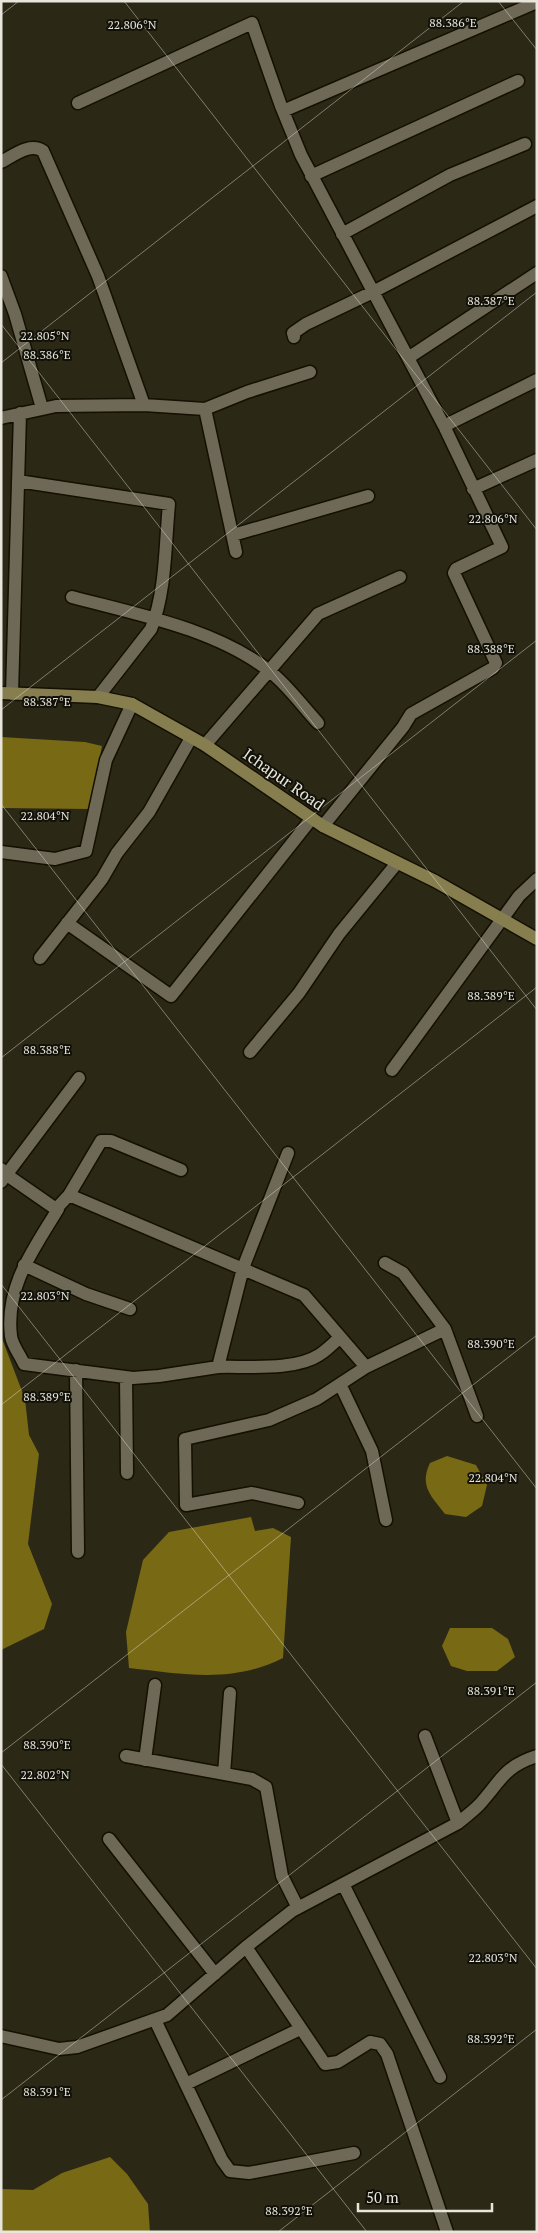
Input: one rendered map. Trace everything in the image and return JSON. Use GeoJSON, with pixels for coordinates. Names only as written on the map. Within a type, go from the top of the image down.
{"type":"FeatureCollection","features":[{"type":"Feature","properties":{"kind":"street"},"geometry":{"type":"LineString","coordinates":[[283,111],[537,2]]}},
{"type":"Feature","properties":{"kind":"street"},"geometry":{"type":"LineString","coordinates":[[78,102],[252,22],[283,111],[312,176],[444,426],[502,548],[456,569],[454,573],[496,663],[493,668],[411,714],[403,727],[323,826]]}},
{"type":"Feature","properties":{"kind":"street"},"geometry":{"type":"LineString","coordinates":[[312,176],[518,81]]}},
{"type":"Feature","properties":{"kind":"street"},"geometry":{"type":"LineString","coordinates":[[342,234],[450,175],[525,144]]}},
{"type":"Feature","properties":{"kind":"street"},"geometry":{"type":"LineString","coordinates":[[1,162],[30,148],[37,147],[42,151],[98,276],[144,405]]}},
{"type":"Feature","properties":{"kind":"street"},"geometry":{"type":"LineString","coordinates":[[294,337],[293,333],[306,324],[373,292],[537,206]]}},
{"type":"Feature","properties":{"kind":"street"},"geometry":{"type":"LineString","coordinates":[[408,358],[537,273]]}},
{"type":"Feature","properties":{"kind":"street"},"geometry":{"type":"LineString","coordinates":[[1,276],[15,314],[42,408]]}},
{"type":"Feature","properties":{"kind":"street"},"geometry":{"type":"LineString","coordinates":[[1,418],[42,408],[144,405],[205,409],[247,392],[310,372]]}},
{"type":"Feature","properties":{"kind":"street"},"geometry":{"type":"LineString","coordinates":[[444,426],[537,380]]}},
{"type":"Feature","properties":{"kind":"street"},"geometry":{"type":"LineString","coordinates":[[205,409],[236,552]]}},
{"type":"Feature","properties":{"kind":"street"},"geometry":{"type":"LineString","coordinates":[[7,693],[20,413]]}},
{"type":"Feature","properties":{"kind":"street"},"geometry":{"type":"LineString","coordinates":[[473,489],[537,460]]}},
{"type":"Feature","properties":{"kind":"street"},"geometry":{"type":"LineString","coordinates":[[18,481],[168,504],[163,572],[155,619],[151,630],[98,698]]}},
{"type":"Feature","properties":{"kind":"street"},"geometry":{"type":"LineString","coordinates":[[232,535],[368,496]]}},
{"type":"Feature","properties":{"kind":"street"},"geometry":{"type":"LineString","coordinates":[[204,745],[318,614],[400,577]]}},
{"type":"Feature","properties":{"kind":"street"},"geometry":{"type":"LineString","coordinates":[[72,597],[155,619],[228,645],[269,670],[318,723]]}},
{"type":"Feature","properties":{"kind":"street","name":"Ichapur Road"},"geometry":{"type":"LineString","coordinates":[[7,693],[98,698],[132,704],[204,745],[323,826],[397,863],[537,939]]}},
{"type":"Feature","properties":{"kind":"street"},"geometry":{"type":"LineString","coordinates":[[1,852],[55,859],[86,851],[106,760],[132,704]]}},
{"type":"Feature","properties":{"kind":"street"},"geometry":{"type":"LineString","coordinates":[[40,958],[149,812],[191,738]]}},
{"type":"Feature","properties":{"kind":"street"},"geometry":{"type":"LineString","coordinates":[[67,923],[171,996],[312,818]]}},
{"type":"Feature","properties":{"kind":"street"},"geometry":{"type":"LineString","coordinates":[[250,1052],[299,993],[339,934],[397,863]]}},
{"type":"Feature","properties":{"kind":"street"},"geometry":{"type":"LineString","coordinates":[[392,1070],[520,896],[537,879]]}},
{"type":"Feature","properties":{"kind":"street"},"geometry":{"type":"LineString","coordinates":[[58,1209],[3,1176],[79,1078]]}},
{"type":"Feature","properties":{"kind":"street"},"geometry":{"type":"LineString","coordinates":[[181,1170],[111,1141],[100,1141],[69,1195],[58,1209],[24,1265],[11,1296],[11,1338],[24,1364],[126,1377],[159,1376],[218,1367],[280,1365],[305,1361],[318,1356],[340,1337]]}},
{"type":"Feature","properties":{"kind":"street"},"geometry":{"type":"LineString","coordinates":[[218,1367],[243,1268],[288,1153]]}},
{"type":"Feature","properties":{"kind":"street"},"geometry":{"type":"LineString","coordinates":[[69,1195],[304,1295],[366,1368]]}},
{"type":"Feature","properties":{"kind":"street"},"geometry":{"type":"LineString","coordinates":[[385,1263],[403,1273],[445,1329],[478,1416]]}},
{"type":"Feature","properties":{"kind":"street"},"geometry":{"type":"LineString","coordinates":[[24,1265],[86,1294],[130,1309]]}},
{"type":"Feature","properties":{"kind":"street"},"geometry":{"type":"LineString","coordinates":[[298,1503],[252,1493],[186,1505],[184,1439],[268,1420],[317,1398],[366,1368],[445,1329]]}},
{"type":"Feature","properties":{"kind":"street"},"geometry":{"type":"LineString","coordinates":[[76,1370],[78,1552]]}},
{"type":"Feature","properties":{"kind":"street"},"geometry":{"type":"LineString","coordinates":[[126,1377],[126,1473]]}},
{"type":"Feature","properties":{"kind":"street"},"geometry":{"type":"LineString","coordinates":[[340,1384],[372,1451],[386,1520]]}},
{"type":"Feature","properties":{"kind":"street"},"geometry":{"type":"LineString","coordinates":[[145,1760],[156,1684]]}},
{"type":"Feature","properties":{"kind":"street"},"geometry":{"type":"LineString","coordinates":[[224,1774],[230,1693]]}},
{"type":"Feature","properties":{"kind":"street"},"geometry":{"type":"LineString","coordinates":[[425,1736],[458,1823]]}},
{"type":"Feature","properties":{"kind":"street"},"geometry":{"type":"LineString","coordinates":[[126,1756],[252,1779],[266,1787],[282,1876],[298,1908]]}},
{"type":"Feature","properties":{"kind":"street"},"geometry":{"type":"LineString","coordinates":[[1,2036],[59,2049],[68,2048],[131,2030],[167,2015],[246,1947],[298,1908],[458,1823],[478,1806],[502,1774],[520,1761],[537,1756]]}},
{"type":"Feature","properties":{"kind":"street"},"geometry":{"type":"LineString","coordinates":[[109,1839],[215,1974]]}},
{"type":"Feature","properties":{"kind":"street"},"geometry":{"type":"LineString","coordinates":[[343,1884],[440,2077]]}},
{"type":"Feature","properties":{"kind":"street"},"geometry":{"type":"LineString","coordinates":[[246,1947],[325,2064],[338,2062],[370,2042],[380,2044],[387,2054],[419,2143],[447,2232]]}},
{"type":"Feature","properties":{"kind":"street"},"geometry":{"type":"LineString","coordinates":[[155,2020],[222,2160],[230,2171],[236,2174],[249,2173],[354,2153]]}},
{"type":"Feature","properties":{"kind":"street"},"geometry":{"type":"LineString","coordinates":[[186,2084],[300,2029]]}},
{"type":"Feature","properties":{"kind":"shaded area"},"geometry":{"type":"Polygon","coordinates":[[[1,737],[85,742],[102,746],[90,809],[1,808],[1,737]]]}},
{"type":"Feature","properties":{"kind":"shaded area"},"geometry":{"type":"Polygon","coordinates":[[[1,1336],[25,1399],[29,1435],[39,1454],[28,1544],[52,1604],[44,1629],[1,1650],[1,1336]]]}},
{"type":"Feature","properties":{"kind":"shaded area"},"geometry":{"type":"Polygon","coordinates":[[[447,1456],[476,1465],[487,1485],[482,1506],[466,1517],[445,1514],[431,1496],[426,1484],[430,1463],[447,1456]]]}},
{"type":"Feature","properties":{"kind":"shaded area"},"geometry":{"type":"Polygon","coordinates":[[[251,1517],[255,1531],[273,1528],[291,1537],[283,1658],[264,1666],[226,1674],[188,1674],[129,1668],[126,1632],[143,1560],[169,1532],[251,1517]]]}},
{"type":"Feature","properties":{"kind":"shaded area"},"geometry":{"type":"Polygon","coordinates":[[[450,1628],[492,1628],[508,1639],[515,1657],[497,1671],[467,1671],[451,1666],[442,1646],[450,1628]]]}},
{"type":"Feature","properties":{"kind":"shaded area"},"geometry":{"type":"Polygon","coordinates":[[[110,2157],[127,2174],[148,2204],[150,2232],[1,2232],[1,2189],[33,2190],[62,2173],[110,2157]]]}}]}
